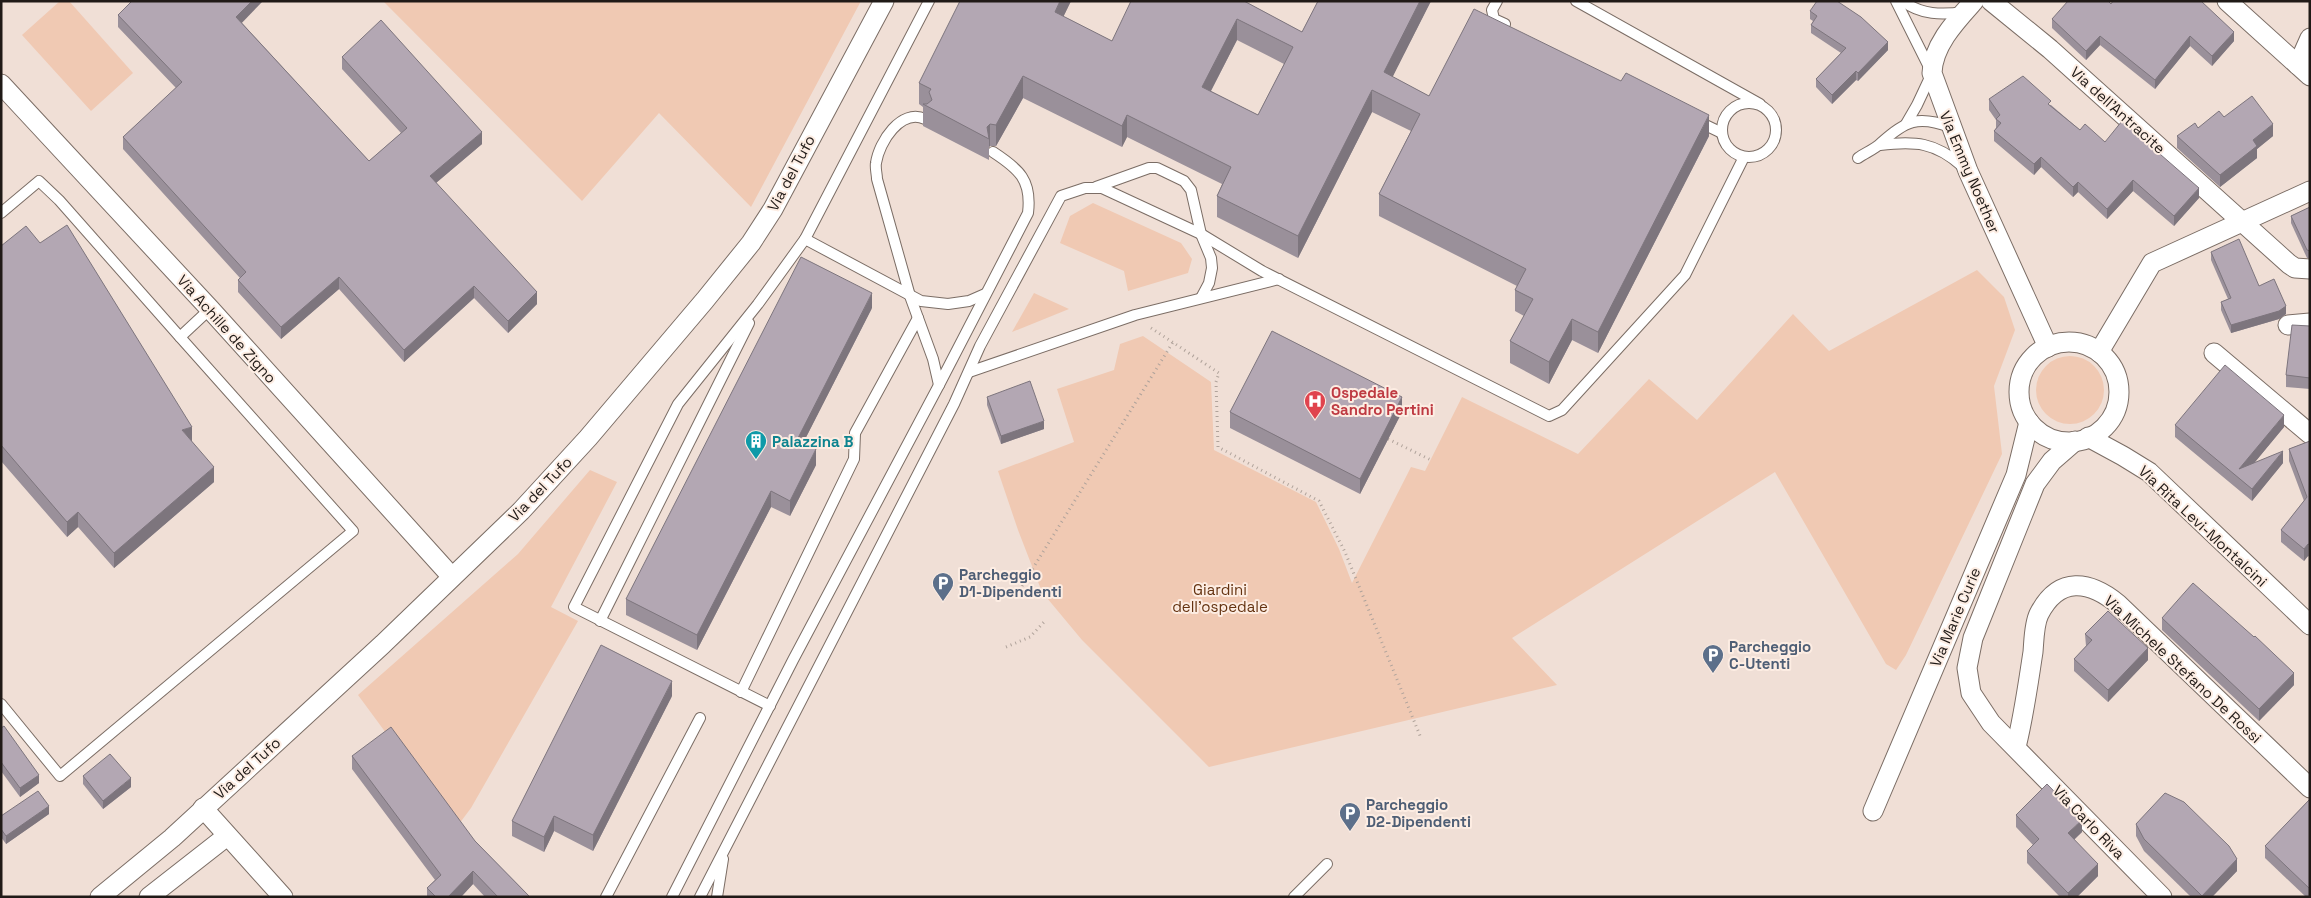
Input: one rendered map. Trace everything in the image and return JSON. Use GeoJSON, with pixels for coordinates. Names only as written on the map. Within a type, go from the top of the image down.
{"type":"FeatureCollection","features":[{"type":"Feature","properties":{"kind":"street","name":"Via del Tufo"},"geometry":{"type":"LineString","coordinates":[[100,897],[172,838],[202,808],[383,644],[554,476],[705,300],[751,243],[773,209],[884,1]]}},
{"type":"Feature","properties":{"kind":"street","name":"Via dell'Antracite"},"geometry":{"type":"LineString","coordinates":[[1991,1],[2050,49],[2289,264],[2295,268],[2310,269]]}},
{"type":"Feature","properties":{"kind":"street"},"geometry":{"type":"LineString","coordinates":[[2227,1],[2304,71]]}},
{"type":"Feature","properties":{"kind":"street"},"geometry":{"type":"LineString","coordinates":[[1932,73],[1934,59],[1939,47],[1970,6]]}},
{"type":"Feature","properties":{"kind":"street"},"geometry":{"type":"LineString","coordinates":[[2304,71],[2310,38]]}},
{"type":"Feature","properties":{"kind":"street","name":"Via Emmy Noether"},"geometry":{"type":"LineString","coordinates":[[1932,73],[1950,127],[1968,171],[2048,347]]}},
{"type":"Feature","properties":{"kind":"street","name":"Via Achille de Zigno"},"geometry":{"type":"LineString","coordinates":[[1,84],[210,310],[452,577]]}},
{"type":"Feature","properties":{"kind":"street"},"geometry":{"type":"LineString","coordinates":[[2099,352],[2152,263],[2310,191]]}},
{"type":"Feature","properties":{"kind":"street"},"geometry":{"type":"LineString","coordinates":[[2288,325],[2310,323]]}},
{"type":"Feature","properties":{"kind":"street"},"geometry":{"type":"LineString","coordinates":[[2065,342],[2074,342],[2091,347],[2099,352],[2111,364],[2115,372],[2119,398],[2103,429],[2082,439],[2051,438],[2041,433],[2029,422],[2022,408],[2020,384],[2029,362],[2048,347],[2065,342]]}},
{"type":"Feature","properties":{"kind":"street"},"geometry":{"type":"LineString","coordinates":[[2214,353],[2310,434]]}},
{"type":"Feature","properties":{"kind":"street","name":"Via Marie Curie"},"geometry":{"type":"LineString","coordinates":[[1873,811],[2016,476],[2029,422]]}},
{"type":"Feature","properties":{"kind":"street","name":"Via Rita Levi-Montalcini"},"geometry":{"type":"LineString","coordinates":[[2082,439],[2123,456],[2148,472],[2310,625]]}},
{"type":"Feature","properties":{"kind":"street","name":"Via Carlo Riva"},"geometry":{"type":"LineString","coordinates":[[2082,439],[2052,461],[2036,484],[1973,638],[1967,668],[1971,693],[1991,723],[2162,897]]}},
{"type":"Feature","properties":{"kind":"street","name":"Via Michele Stefano De Rossi"},"geometry":{"type":"LineString","coordinates":[[2016,747],[2023,720],[2038,615],[2050,597],[2068,587],[2084,584],[2106,594],[2118,604],[2310,788]]}},
{"type":"Feature","properties":{"kind":"street"},"geometry":{"type":"LineString","coordinates":[[202,808],[283,897]]}},
{"type":"Feature","properties":{"kind":"street"},"geometry":{"type":"LineString","coordinates":[[149,897],[226,836]]}},
{"type":"Feature","properties":{"kind":"lane"},"geometry":{"type":"LineString","coordinates":[[770,706],[574,608],[678,404],[758,304],[806,239],[929,1]]}},
{"type":"Feature","properties":{"kind":"lane"},"geometry":{"type":"LineString","coordinates":[[1498,1],[1492,10],[1494,19],[1512,28]]}},
{"type":"Feature","properties":{"kind":"lane"},"geometry":{"type":"LineString","coordinates":[[1576,1],[1760,104],[1768,110],[1774,118],[1777,127],[1776,137],[1764,153],[1754,157],[1744,157],[1733,152],[1726,144],[1722,133],[1723,122],[1728,112],[1743,104],[1760,104]]}},
{"type":"Feature","properties":{"kind":"lane"},"geometry":{"type":"LineString","coordinates":[[1896,1],[1932,73],[1918,105],[1906,124]]}},
{"type":"Feature","properties":{"kind":"lane"},"geometry":{"type":"LineString","coordinates":[[1903,1],[1912,8],[1931,14],[1970,6]]}},
{"type":"Feature","properties":{"kind":"lane"},"geometry":{"type":"LineString","coordinates":[[925,119],[918,116],[905,118],[888,133],[876,164],[877,179],[910,296],[939,385]]}},
{"type":"Feature","properties":{"kind":"lane"},"geometry":{"type":"LineString","coordinates":[[1687,116],[1722,133]]}},
{"type":"Feature","properties":{"kind":"lane"},"geometry":{"type":"LineString","coordinates":[[1858,158],[1880,145],[1890,134],[1906,124],[1920,120],[1936,122],[1950,127]]}},
{"type":"Feature","properties":{"kind":"lane"},"geometry":{"type":"LineString","coordinates":[[1880,145],[1915,142],[1929,145],[1942,150],[1968,171]]}},
{"type":"Feature","properties":{"kind":"lane"},"geometry":{"type":"LineString","coordinates":[[672,897],[1028,213],[1030,196],[1025,180],[1011,164],[993,152]]}},
{"type":"Feature","properties":{"kind":"lane"},"geometry":{"type":"LineString","coordinates":[[700,897],[969,372],[980,346],[1061,196],[1072,191],[1102,188],[1201,234],[1279,279],[1544,415],[1554,415],[1562,410],[1685,275],[1744,157]]}},
{"type":"Feature","properties":{"kind":"lane"},"geometry":{"type":"LineString","coordinates":[[1095,188],[1149,168],[1157,168],[1184,181],[1191,190],[1201,234],[1211,258],[1212,268],[1209,283],[1202,298]]}},
{"type":"Feature","properties":{"kind":"lane"},"geometry":{"type":"LineString","coordinates":[[1,213],[39,182],[59,200],[353,531],[60,776],[1,704]]}},
{"type":"Feature","properties":{"kind":"lane"},"geometry":{"type":"LineString","coordinates":[[806,239],[921,301],[948,304],[969,301],[985,294]]}},
{"type":"Feature","properties":{"kind":"lane"},"geometry":{"type":"LineString","coordinates":[[969,372],[1135,315],[1279,279]]}},
{"type":"Feature","properties":{"kind":"lane"},"geometry":{"type":"LineString","coordinates":[[600,621],[758,304]]}},
{"type":"Feature","properties":{"kind":"lane"},"geometry":{"type":"LineString","coordinates":[[180,337],[210,310]]}},
{"type":"Feature","properties":{"kind":"lane"},"geometry":{"type":"LineString","coordinates":[[741,692],[854,459],[855,433],[918,318]]}},
{"type":"Feature","properties":{"kind":"lane"},"geometry":{"type":"LineString","coordinates":[[606,897],[700,718]]}},
{"type":"Feature","properties":{"kind":"lane"},"geometry":{"type":"LineString","coordinates":[[717,897],[724,850]]}},
{"type":"Feature","properties":{"kind":"lane"},"geometry":{"type":"LineString","coordinates":[[1294,897],[1327,864]]}},
{"type":"Feature","properties":{"kind":"path"},"geometry":{"type":"LineString","coordinates":[[1135,315],[1219,373],[1216,382],[1218,447],[1318,501],[1346,552],[1421,738]]}},
{"type":"Feature","properties":{"kind":"path"},"geometry":{"type":"LineString","coordinates":[[1022,586],[1173,342]]}},
{"type":"Feature","properties":{"kind":"path"},"geometry":{"type":"LineString","coordinates":[[1388,439],[1431,460]]}},
{"type":"Feature","properties":{"kind":"path"},"geometry":{"type":"LineString","coordinates":[[1006,647],[1030,637],[1044,622]]}},
{"type":"Feature","properties":{"kind":"green space"},"geometry":{"type":"Polygon","coordinates":[[[60,1],[69,1],[133,73],[91,111],[22,35],[60,1]]]}},
{"type":"Feature","properties":{"kind":"green space"},"geometry":{"type":"Polygon","coordinates":[[[383,1],[861,1],[751,207],[659,113],[582,201],[383,1]]]}},
{"type":"Feature","properties":{"kind":"green space"},"geometry":{"type":"Polygon","coordinates":[[[1093,203],[1181,243],[1192,259],[1188,273],[1128,291],[1124,271],[1060,243],[1070,216],[1093,203]]]}},
{"type":"Feature","properties":{"kind":"green space","name":"Giardini dell'ospedale"},"geometry":{"type":"Polygon","coordinates":[[[1977,270],[2004,297],[2015,330],[1994,386],[2002,454],[1906,655],[1896,670],[1886,664],[1775,472],[1512,638],[1557,685],[1209,767],[1082,640],[1042,592],[998,471],[1074,442],[1057,389],[1114,370],[1120,344],[1143,336],[1211,382],[1214,450],[1316,502],[1339,549],[1352,583],[1411,467],[1425,471],[1462,397],[1578,454],[1649,379],[1697,420],[1793,314],[1829,351],[1977,270]]]}},
{"type":"Feature","properties":{"kind":"green space"},"geometry":{"type":"Polygon","coordinates":[[[1034,293],[1069,309],[1012,332],[1034,293]]]}},
{"type":"Feature","properties":{"kind":"green space"},"geometry":{"type":"Polygon","coordinates":[[[2070,356],[2083,358],[2094,366],[2102,377],[2104,390],[2102,403],[2094,414],[2083,422],[2070,424],[2057,422],[2046,414],[2038,403],[2036,390],[2038,377],[2046,366],[2057,358],[2070,356]]]}},
{"type":"Feature","properties":{"kind":"green space"},"geometry":{"type":"Polygon","coordinates":[[[590,470],[617,482],[551,607],[578,621],[471,808],[456,828],[358,695],[518,554],[590,470]]]}},
{"type":"Feature","properties":{"kind":"building"},"geometry":{"type":"Polygon","coordinates":[[[132,1],[252,1],[236,17],[369,161],[407,128],[342,57],[381,20],[482,132],[430,176],[537,292],[508,321],[474,286],[404,350],[339,277],[281,327],[238,280],[246,272],[123,137],[182,82],[118,15],[132,1]]]}},
{"type":"Feature","properties":{"kind":"building"},"geometry":{"type":"Polygon","coordinates":[[[960,1],[1060,1],[1055,12],[1112,41],[1131,1],[1244,1],[1302,32],[1318,1],[1420,1],[1384,72],[1429,96],[1474,9],[1621,81],[1626,73],[1709,115],[1598,332],[1572,319],[1549,362],[1510,341],[1533,299],[1515,290],[1526,269],[1379,194],[1420,114],[1372,90],[1298,236],[1217,196],[1231,167],[1127,115],[1122,126],[1023,76],[996,125],[990,124],[987,127],[989,139],[923,104],[927,104],[932,100],[929,92],[931,89],[919,83],[960,1]],[[1237,19],[1202,87],[1258,115],[1293,47],[1237,19]]]}},
{"type":"Feature","properties":{"kind":"building"},"geometry":{"type":"Polygon","coordinates":[[[1817,1],[1837,1],[1861,17],[1888,42],[1858,73],[1856,71],[1832,95],[1816,79],[1846,48],[1811,25],[1817,16],[1810,11],[1817,1]]]}},
{"type":"Feature","properties":{"kind":"building"},"geometry":{"type":"Polygon","coordinates":[[[2068,1],[2108,1],[2111,4],[2113,1],[2201,1],[2234,32],[2212,56],[2190,36],[2155,80],[2100,36],[2086,51],[2052,19],[2068,1]]]}},
{"type":"Feature","properties":{"kind":"building"},"geometry":{"type":"Polygon","coordinates":[[[2023,76],[2051,101],[2048,104],[2080,130],[2085,124],[2105,142],[2122,121],[2199,188],[2174,216],[2133,180],[2107,209],[2078,182],[2073,187],[2041,157],[2034,164],[1994,131],[2001,123],[1996,119],[2000,115],[1989,99],[2023,76]]]}},
{"type":"Feature","properties":{"kind":"building"},"geometry":{"type":"Polygon","coordinates":[[[2252,96],[2273,124],[2253,140],[2257,146],[2220,175],[2177,136],[2195,123],[2198,128],[2219,111],[2224,117],[2252,96]]]}},
{"type":"Feature","properties":{"kind":"building"},"geometry":{"type":"Polygon","coordinates":[[[2310,207],[2310,251],[2307,250],[2291,216],[2310,207]]]}},
{"type":"Feature","properties":{"kind":"building"},"geometry":{"type":"Polygon","coordinates":[[[67,225],[192,427],[182,430],[214,467],[114,553],[78,512],[67,522],[1,445],[1,246],[26,226],[40,243],[67,225]]]}},
{"type":"Feature","properties":{"kind":"building"},"geometry":{"type":"Polygon","coordinates":[[[2239,239],[2259,286],[2274,279],[2286,306],[2279,311],[2231,325],[2221,302],[2231,298],[2211,252],[2239,239]]]}},
{"type":"Feature","properties":{"kind":"building","name":"Palazzina B"},"geometry":{"type":"Polygon","coordinates":[[[801,257],[872,293],[797,440],[816,449],[790,501],[771,491],[697,635],[626,599],[801,257]]]}},
{"type":"Feature","properties":{"kind":"building"},"geometry":{"type":"Polygon","coordinates":[[[2292,325],[2310,326],[2310,378],[2286,375],[2292,325]]]}},
{"type":"Feature","properties":{"kind":"building"},"geometry":{"type":"Polygon","coordinates":[[[1272,331],[1402,397],[1360,479],[1230,412],[1272,331]]]}},
{"type":"Feature","properties":{"kind":"building"},"geometry":{"type":"Polygon","coordinates":[[[2225,365],[2284,415],[2239,469],[2283,451],[2252,489],[2175,425],[2225,365]]]}},
{"type":"Feature","properties":{"kind":"building"},"geometry":{"type":"Polygon","coordinates":[[[1030,381],[1044,421],[1001,436],[987,397],[1030,381]]]}},
{"type":"Feature","properties":{"kind":"building"},"geometry":{"type":"Polygon","coordinates":[[[2310,441],[2310,545],[2308,544],[2304,549],[2281,530],[2307,497],[2289,449],[2310,441]]]}},
{"type":"Feature","properties":{"kind":"building"},"geometry":{"type":"Polygon","coordinates":[[[2193,583],[2255,636],[2294,673],[2259,709],[2162,618],[2193,583]]]}},
{"type":"Feature","properties":{"kind":"building"},"geometry":{"type":"Polygon","coordinates":[[[2108,611],[2148,648],[2108,690],[2074,659],[2092,640],[2085,634],[2108,611]]]}},
{"type":"Feature","properties":{"kind":"building"},"geometry":{"type":"Polygon","coordinates":[[[601,645],[672,681],[593,835],[554,816],[544,837],[512,821],[601,645]]]}},
{"type":"Feature","properties":{"kind":"building"},"geometry":{"type":"Polygon","coordinates":[[[4,726],[39,775],[20,788],[1,762],[1,728],[4,726]]]}},
{"type":"Feature","properties":{"kind":"building"},"geometry":{"type":"Polygon","coordinates":[[[391,727],[475,841],[530,897],[498,897],[473,871],[448,897],[436,897],[427,888],[441,875],[352,756],[391,727]]]}},
{"type":"Feature","properties":{"kind":"building"},"geometry":{"type":"Polygon","coordinates":[[[110,754],[131,778],[103,801],[83,776],[110,754]]]}},
{"type":"Feature","properties":{"kind":"building"},"geometry":{"type":"Polygon","coordinates":[[[2047,784],[2082,820],[2068,833],[2098,864],[2068,893],[2027,851],[2039,839],[2016,815],[2047,784]]]}},
{"type":"Feature","properties":{"kind":"building"},"geometry":{"type":"Polygon","coordinates":[[[38,791],[49,806],[6,836],[1,829],[1,816],[38,791]]]}},
{"type":"Feature","properties":{"kind":"building"},"geometry":{"type":"Polygon","coordinates":[[[2165,793],[2184,802],[2229,846],[2237,859],[2202,896],[2144,839],[2136,824],[2165,793]]]}},
{"type":"Feature","properties":{"kind":"building"},"geometry":{"type":"Polygon","coordinates":[[[2310,799],[2310,889],[2265,846],[2310,799]]]}},
{"type":"Feature","properties":{"kind":"place","name":"Ospedale Sandro Pertini"},"geometry":{"type":"Point","coordinates":[1315,420]}},
{"type":"Feature","properties":{"kind":"place","name":"Palazzina B"},"geometry":{"type":"Point","coordinates":[756,460]}},
{"type":"Feature","properties":{"kind":"place","name":"Parcheggio D1-Dipendenti"},"geometry":{"type":"Point","coordinates":[943,602]}},
{"type":"Feature","properties":{"kind":"place","name":"Parcheggio C-Utenti"},"geometry":{"type":"Point","coordinates":[1713,674]}},
{"type":"Feature","properties":{"kind":"place","name":"Parcheggio D2-Dipendenti"},"geometry":{"type":"Point","coordinates":[1350,832]}}]}
